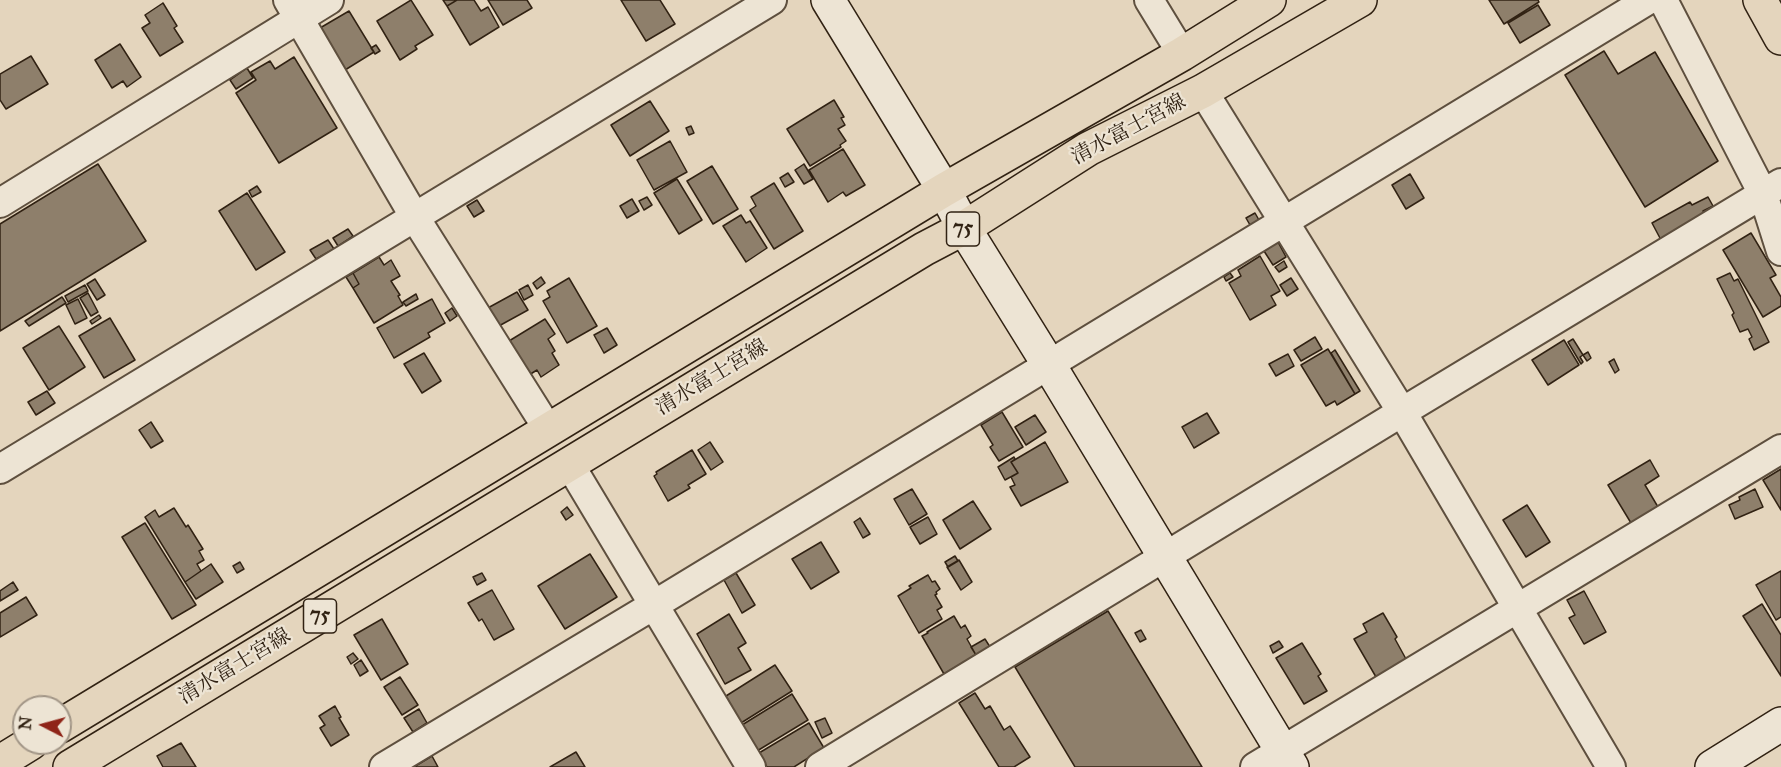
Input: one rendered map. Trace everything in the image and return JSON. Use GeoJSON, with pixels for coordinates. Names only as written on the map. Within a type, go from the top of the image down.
{"type":"FeatureCollection","features":[{"type":"Feature","properties":{"kind":"main road","name":"清水富士宮線"},"geometry":{"type":"LineString","coordinates":[[72,719],[944,190],[1182,54],[1269,0]]}},
{"type":"Feature","properties":{"kind":"main road","name":"清水富士宮線"},"geometry":{"type":"LineString","coordinates":[[70,767],[924,249],[963,228],[1088,149],[1203,91],[1360,0]]}},
{"type":"Feature","properties":{"kind":"main road"},"geometry":{"type":"LineString","coordinates":[[1760,0],[1781,38]]}},
{"type":"Feature","properties":{"kind":"street"},"geometry":{"type":"LineString","coordinates":[[0,203],[293,9],[329,0]]}},
{"type":"Feature","properties":{"kind":"street"},"geometry":{"type":"LineString","coordinates":[[0,469],[771,0]]}},
{"type":"Feature","properties":{"kind":"street"},"geometry":{"type":"LineString","coordinates":[[828,0],[944,190],[963,228],[1049,365],[1287,759]]}},
{"type":"Feature","properties":{"kind":"street"},"geometry":{"type":"LineString","coordinates":[[1149,0],[1182,54]]}},
{"type":"Feature","properties":{"kind":"street"},"geometry":{"type":"LineString","coordinates":[[384,767],[1648,0]]}},
{"type":"Feature","properties":{"kind":"street"},"geometry":{"type":"LineString","coordinates":[[1663,0],[1772,189],[1781,251]]}},
{"type":"Feature","properties":{"kind":"street"},"geometry":{"type":"LineString","coordinates":[[293,9],[414,216],[548,429]]}},
{"type":"Feature","properties":{"kind":"street"},"geometry":{"type":"LineString","coordinates":[[1203,91],[1402,412],[1611,767]]}},
{"type":"Feature","properties":{"kind":"street"},"geometry":{"type":"LineString","coordinates":[[820,767],[1772,189]]}},
{"type":"Feature","properties":{"kind":"street"},"geometry":{"type":"LineString","coordinates":[[1255,767],[1287,759],[1517,609],[1781,449]]}},
{"type":"Feature","properties":{"kind":"street"},"geometry":{"type":"LineString","coordinates":[[570,465],[751,767]]}},
{"type":"Feature","properties":{"kind":"street"},"geometry":{"type":"LineString","coordinates":[[1712,767],[1781,724]]}},
{"type":"Feature","properties":{"kind":"building"},"geometry":{"type":"Polygon","coordinates":[[[411,0],[433,35],[415,46],[417,49],[400,60],[377,21],[411,0]]]}},
{"type":"Feature","properties":{"kind":"building"},"geometry":{"type":"Polygon","coordinates":[[[443,0],[457,0],[447,6],[443,0]]]}},
{"type":"Feature","properties":{"kind":"building"},"geometry":{"type":"Polygon","coordinates":[[[457,0],[474,0],[481,11],[488,7],[499,27],[470,45],[447,6],[457,0]]]}},
{"type":"Feature","properties":{"kind":"building"},"geometry":{"type":"Polygon","coordinates":[[[488,0],[527,0],[532,8],[503,25],[488,0]]]}},
{"type":"Feature","properties":{"kind":"building"},"geometry":{"type":"Polygon","coordinates":[[[621,0],[660,0],[675,24],[646,41],[621,0]]]}},
{"type":"Feature","properties":{"kind":"building"},"geometry":{"type":"Polygon","coordinates":[[[1489,0],[1538,0],[1539,2],[1504,24],[1489,0]]]}},
{"type":"Feature","properties":{"kind":"building"},"geometry":{"type":"Polygon","coordinates":[[[163,3],[177,26],[174,28],[183,42],[160,56],[142,28],[150,23],[145,15],[163,3]]]}},
{"type":"Feature","properties":{"kind":"building"},"geometry":{"type":"Polygon","coordinates":[[[1538,5],[1550,25],[1520,43],[1508,23],[1538,5]]]}},
{"type":"Feature","properties":{"kind":"building"},"geometry":{"type":"Polygon","coordinates":[[[349,11],[374,52],[345,70],[320,28],[349,11]]]}},
{"type":"Feature","properties":{"kind":"building"},"geometry":{"type":"Polygon","coordinates":[[[120,44],[141,77],[127,87],[123,81],[112,88],[95,60],[120,44]]]}},
{"type":"Feature","properties":{"kind":"building"},"geometry":{"type":"Polygon","coordinates":[[[376,45],[380,51],[375,54],[371,48],[376,45]]]}},
{"type":"Feature","properties":{"kind":"building"},"geometry":{"type":"Polygon","coordinates":[[[1604,51],[1618,74],[1655,52],[1718,161],[1645,207],[1565,75],[1604,51]]]}},
{"type":"Feature","properties":{"kind":"building"},"geometry":{"type":"Polygon","coordinates":[[[31,56],[48,84],[6,109],[0,100],[0,74],[31,56]]]}},
{"type":"Feature","properties":{"kind":"building"},"geometry":{"type":"Polygon","coordinates":[[[294,57],[337,128],[279,163],[236,93],[256,80],[251,72],[270,61],[275,69],[294,57]]]}},
{"type":"Feature","properties":{"kind":"building"},"geometry":{"type":"Polygon","coordinates":[[[247,68],[253,78],[236,89],[230,80],[247,68]]]}},
{"type":"Feature","properties":{"kind":"building"},"geometry":{"type":"Polygon","coordinates":[[[834,100],[844,117],[841,118],[845,125],[838,129],[846,141],[840,145],[841,147],[810,166],[787,129],[834,100]]]}},
{"type":"Feature","properties":{"kind":"building"},"geometry":{"type":"Polygon","coordinates":[[[650,101],[669,131],[630,156],[611,125],[650,101]]]}},
{"type":"Feature","properties":{"kind":"building"},"geometry":{"type":"Polygon","coordinates":[[[691,126],[694,133],[689,135],[686,128],[691,126]]]}},
{"type":"Feature","properties":{"kind":"building"},"geometry":{"type":"Polygon","coordinates":[[[670,141],[687,172],[654,190],[637,160],[670,141]]]}},
{"type":"Feature","properties":{"kind":"building"},"geometry":{"type":"Polygon","coordinates":[[[843,149],[865,185],[846,196],[843,192],[828,202],[809,170],[843,149]]]}},
{"type":"Feature","properties":{"kind":"building"},"geometry":{"type":"Polygon","coordinates":[[[98,164],[146,241],[0,331],[0,224],[98,164]]]}},
{"type":"Feature","properties":{"kind":"building"},"geometry":{"type":"Polygon","coordinates":[[[804,164],[813,179],[804,184],[795,170],[804,164]]]}},
{"type":"Feature","properties":{"kind":"building"},"geometry":{"type":"Polygon","coordinates":[[[712,166],[738,209],[713,224],[687,181],[712,166]]]}},
{"type":"Feature","properties":{"kind":"building"},"geometry":{"type":"Polygon","coordinates":[[[788,173],[794,182],[785,187],[780,178],[788,173]]]}},
{"type":"Feature","properties":{"kind":"building"},"geometry":{"type":"Polygon","coordinates":[[[1410,174],[1424,198],[1406,209],[1392,185],[1410,174]]]}},
{"type":"Feature","properties":{"kind":"building"},"geometry":{"type":"Polygon","coordinates":[[[677,179],[702,220],[679,234],[654,193],[677,179]]]}},
{"type":"Feature","properties":{"kind":"building"},"geometry":{"type":"Polygon","coordinates":[[[774,183],[803,231],[774,249],[750,210],[756,206],[751,197],[774,183]]]}},
{"type":"Feature","properties":{"kind":"building"},"geometry":{"type":"Polygon","coordinates":[[[257,186],[261,192],[252,197],[249,191],[257,186]]]}},
{"type":"Feature","properties":{"kind":"building"},"geometry":{"type":"Polygon","coordinates":[[[247,193],[285,252],[256,270],[219,211],[247,193]]]}},
{"type":"Feature","properties":{"kind":"building"},"geometry":{"type":"Polygon","coordinates":[[[647,197],[652,205],[644,210],[639,201],[647,197]]]}},
{"type":"Feature","properties":{"kind":"building"},"geometry":{"type":"Polygon","coordinates":[[[1708,197],[1713,206],[1703,211],[1706,215],[1661,240],[1652,223],[1690,202],[1692,205],[1708,197]]]}},
{"type":"Feature","properties":{"kind":"building"},"geometry":{"type":"Polygon","coordinates":[[[632,199],[639,211],[627,218],[620,206],[632,199]]]}},
{"type":"Feature","properties":{"kind":"building"},"geometry":{"type":"Polygon","coordinates":[[[477,200],[484,211],[474,217],[467,206],[477,200]]]}},
{"type":"Feature","properties":{"kind":"building"},"geometry":{"type":"Polygon","coordinates":[[[1255,213],[1259,220],[1250,225],[1246,218],[1255,213]]]}},
{"type":"Feature","properties":{"kind":"building"},"geometry":{"type":"Polygon","coordinates":[[[741,215],[746,223],[750,221],[767,248],[746,262],[723,226],[741,215]]]}},
{"type":"Feature","properties":{"kind":"building"},"geometry":{"type":"Polygon","coordinates":[[[348,229],[353,236],[338,246],[333,238],[348,229]]]}},
{"type":"Feature","properties":{"kind":"building"},"geometry":{"type":"Polygon","coordinates":[[[1751,233],[1776,275],[1770,278],[1781,297],[1781,306],[1763,317],[1723,250],[1751,233]]]}},
{"type":"Feature","properties":{"kind":"building"},"geometry":{"type":"Polygon","coordinates":[[[328,240],[334,249],[316,259],[310,250],[328,240]]]}},
{"type":"Feature","properties":{"kind":"building"},"geometry":{"type":"Polygon","coordinates":[[[1278,242],[1286,257],[1273,265],[1264,251],[1278,242]]]}},
{"type":"Feature","properties":{"kind":"building"},"geometry":{"type":"Polygon","coordinates":[[[1260,256],[1280,291],[1271,296],[1276,305],[1250,320],[1229,283],[1241,276],[1238,270],[1260,256]]]}},
{"type":"Feature","properties":{"kind":"building"},"geometry":{"type":"Polygon","coordinates":[[[379,257],[384,265],[391,260],[400,276],[391,281],[403,305],[374,323],[353,288],[359,284],[353,273],[379,257]]]}},
{"type":"Feature","properties":{"kind":"building"},"geometry":{"type":"Polygon","coordinates":[[[1284,261],[1287,267],[1279,272],[1275,267],[1284,261]]]}},
{"type":"Feature","properties":{"kind":"building"},"geometry":{"type":"Polygon","coordinates":[[[353,273],[359,284],[353,288],[346,277],[353,273]]]}},
{"type":"Feature","properties":{"kind":"building"},"geometry":{"type":"Polygon","coordinates":[[[1230,273],[1233,277],[1226,281],[1224,277],[1230,273]]]}},
{"type":"Feature","properties":{"kind":"building"},"geometry":{"type":"Polygon","coordinates":[[[1730,273],[1734,281],[1738,279],[1769,342],[1754,350],[1748,329],[1740,332],[1732,315],[1734,313],[1717,279],[1730,273]]]}},
{"type":"Feature","properties":{"kind":"building"},"geometry":{"type":"Polygon","coordinates":[[[541,277],[545,283],[537,289],[533,283],[541,277]]]}},
{"type":"Feature","properties":{"kind":"building"},"geometry":{"type":"Polygon","coordinates":[[[569,278],[597,326],[567,343],[543,301],[550,297],[547,291],[569,278]]]}},
{"type":"Feature","properties":{"kind":"building"},"geometry":{"type":"Polygon","coordinates":[[[1291,278],[1298,289],[1287,296],[1280,285],[1291,278]]]}},
{"type":"Feature","properties":{"kind":"building"},"geometry":{"type":"Polygon","coordinates":[[[95,279],[105,295],[97,300],[87,284],[95,279]]]}},
{"type":"Feature","properties":{"kind":"building"},"geometry":{"type":"Polygon","coordinates":[[[85,285],[88,291],[68,302],[65,296],[85,285]]]}},
{"type":"Feature","properties":{"kind":"building"},"geometry":{"type":"Polygon","coordinates":[[[528,285],[533,295],[524,300],[519,290],[528,285]]]}},
{"type":"Feature","properties":{"kind":"building"},"geometry":{"type":"Polygon","coordinates":[[[517,292],[528,310],[497,327],[486,309],[517,292]]]}},
{"type":"Feature","properties":{"kind":"building"},"geometry":{"type":"Polygon","coordinates":[[[88,293],[98,312],[91,316],[80,298],[88,293]]]}},
{"type":"Feature","properties":{"kind":"building"},"geometry":{"type":"Polygon","coordinates":[[[416,294],[418,299],[406,306],[403,302],[416,294]]]}},
{"type":"Feature","properties":{"kind":"building"},"geometry":{"type":"Polygon","coordinates":[[[62,297],[66,303],[29,326],[25,321],[62,297]]]}},
{"type":"Feature","properties":{"kind":"building"},"geometry":{"type":"Polygon","coordinates":[[[78,299],[87,318],[75,324],[66,305],[78,299]]]}},
{"type":"Feature","properties":{"kind":"building"},"geometry":{"type":"Polygon","coordinates":[[[432,299],[445,323],[428,333],[430,337],[394,358],[377,328],[432,299]]]}},
{"type":"Feature","properties":{"kind":"building"},"geometry":{"type":"Polygon","coordinates":[[[452,308],[457,316],[450,321],[445,313],[452,308]]]}},
{"type":"Feature","properties":{"kind":"building"},"geometry":{"type":"Polygon","coordinates":[[[99,315],[101,318],[92,324],[90,321],[99,315]]]}},
{"type":"Feature","properties":{"kind":"building"},"geometry":{"type":"Polygon","coordinates":[[[110,318],[135,360],[104,378],[79,336],[110,318]]]}},
{"type":"Feature","properties":{"kind":"building"},"geometry":{"type":"Polygon","coordinates":[[[545,319],[555,334],[548,339],[559,365],[541,377],[537,370],[529,375],[509,341],[545,319]]]}},
{"type":"Feature","properties":{"kind":"building"},"geometry":{"type":"Polygon","coordinates":[[[59,326],[85,367],[49,390],[23,348],[59,326]]]}},
{"type":"Feature","properties":{"kind":"building"},"geometry":{"type":"Polygon","coordinates":[[[607,328],[617,345],[604,353],[594,335],[607,328]]]}},
{"type":"Feature","properties":{"kind":"building"},"geometry":{"type":"Polygon","coordinates":[[[1315,337],[1322,349],[1301,361],[1294,350],[1315,337]]]}},
{"type":"Feature","properties":{"kind":"building"},"geometry":{"type":"Polygon","coordinates":[[[1573,339],[1583,355],[1580,357],[1583,362],[1581,364],[1568,342],[1573,339]]]}},
{"type":"Feature","properties":{"kind":"building"},"geometry":{"type":"Polygon","coordinates":[[[1564,340],[1579,365],[1548,385],[1532,360],[1564,340]]]}},
{"type":"Feature","properties":{"kind":"building"},"geometry":{"type":"Polygon","coordinates":[[[1328,349],[1355,394],[1337,405],[1335,401],[1326,406],[1301,365],[1328,349]]]}},
{"type":"Feature","properties":{"kind":"building"},"geometry":{"type":"Polygon","coordinates":[[[1335,350],[1360,391],[1355,394],[1331,353],[1335,350]]]}},
{"type":"Feature","properties":{"kind":"building"},"geometry":{"type":"Polygon","coordinates":[[[1588,352],[1591,358],[1587,361],[1583,355],[1588,352]]]}},
{"type":"Feature","properties":{"kind":"building"},"geometry":{"type":"Polygon","coordinates":[[[424,353],[441,381],[422,393],[404,364],[424,353]]]}},
{"type":"Feature","properties":{"kind":"building"},"geometry":{"type":"Polygon","coordinates":[[[1288,354],[1294,366],[1276,376],[1269,364],[1288,354]]]}},
{"type":"Feature","properties":{"kind":"building"},"geometry":{"type":"Polygon","coordinates":[[[1614,359],[1619,370],[1615,373],[1609,362],[1614,359]]]}},
{"type":"Feature","properties":{"kind":"building"},"geometry":{"type":"Polygon","coordinates":[[[47,391],[55,403],[36,415],[28,402],[47,391]]]}},
{"type":"Feature","properties":{"kind":"building"},"geometry":{"type":"Polygon","coordinates":[[[1002,412],[1023,447],[999,461],[981,425],[1002,412]]]}},
{"type":"Feature","properties":{"kind":"building"},"geometry":{"type":"Polygon","coordinates":[[[1207,413],[1219,433],[1194,448],[1182,427],[1207,413]]]}},
{"type":"Feature","properties":{"kind":"building"},"geometry":{"type":"Polygon","coordinates":[[[1035,415],[1046,432],[1026,445],[1015,427],[1035,415]]]}},
{"type":"Feature","properties":{"kind":"building"},"geometry":{"type":"Polygon","coordinates":[[[151,422],[163,441],[151,448],[139,430],[151,422]]]}},
{"type":"Feature","properties":{"kind":"building"},"geometry":{"type":"Polygon","coordinates":[[[710,442],[723,462],[711,470],[698,450],[710,442]]]}},
{"type":"Feature","properties":{"kind":"building"},"geometry":{"type":"Polygon","coordinates":[[[1045,442],[1068,482],[1021,506],[1010,487],[1015,485],[1011,477],[1018,473],[1011,462],[1045,442]]]}},
{"type":"Feature","properties":{"kind":"building"},"geometry":{"type":"Polygon","coordinates":[[[692,450],[706,474],[688,485],[690,488],[668,501],[654,476],[656,472],[692,450]]]}},
{"type":"Feature","properties":{"kind":"building"},"geometry":{"type":"Polygon","coordinates":[[[1014,457],[1015,459],[1011,462],[1018,473],[1005,480],[998,467],[1014,457]]]}},
{"type":"Feature","properties":{"kind":"building"},"geometry":{"type":"Polygon","coordinates":[[[1650,460],[1659,476],[1645,485],[1658,507],[1631,523],[1608,485],[1650,460]]]}},
{"type":"Feature","properties":{"kind":"building"},"geometry":{"type":"Polygon","coordinates":[[[1781,469],[1781,510],[1763,480],[1781,469]]]}},
{"type":"Feature","properties":{"kind":"building"},"geometry":{"type":"Polygon","coordinates":[[[912,489],[927,514],[909,525],[894,499],[912,489]]]}},
{"type":"Feature","properties":{"kind":"building"},"geometry":{"type":"Polygon","coordinates":[[[1755,489],[1763,507],[1735,519],[1729,505],[1755,489]]]}},
{"type":"Feature","properties":{"kind":"building"},"geometry":{"type":"Polygon","coordinates":[[[973,501],[991,529],[960,549],[943,520],[973,501]]]}},
{"type":"Feature","properties":{"kind":"building"},"geometry":{"type":"Polygon","coordinates":[[[1527,505],[1550,542],[1526,557],[1503,520],[1527,505]]]}},
{"type":"Feature","properties":{"kind":"building"},"geometry":{"type":"Polygon","coordinates":[[[567,507],[573,515],[566,520],[561,512],[567,507]]]}},
{"type":"Feature","properties":{"kind":"building"},"geometry":{"type":"Polygon","coordinates":[[[174,508],[203,549],[199,551],[204,560],[197,564],[201,571],[185,582],[145,517],[155,510],[159,517],[174,508]]]}},
{"type":"Feature","properties":{"kind":"building"},"geometry":{"type":"Polygon","coordinates":[[[928,517],[937,534],[920,544],[910,527],[928,517]]]}},
{"type":"Feature","properties":{"kind":"building"},"geometry":{"type":"Polygon","coordinates":[[[860,518],[870,534],[863,538],[854,522],[860,518]]]}},
{"type":"Feature","properties":{"kind":"building"},"geometry":{"type":"Polygon","coordinates":[[[145,523],[196,605],[172,619],[122,537],[145,523]]]}},
{"type":"Feature","properties":{"kind":"building"},"geometry":{"type":"Polygon","coordinates":[[[821,542],[839,572],[811,589],[792,559],[821,542]]]}},
{"type":"Feature","properties":{"kind":"building"},"geometry":{"type":"Polygon","coordinates":[[[590,554],[617,597],[565,629],[538,586],[590,554]]]}},
{"type":"Feature","properties":{"kind":"building"},"geometry":{"type":"Polygon","coordinates":[[[955,556],[958,561],[948,567],[945,562],[955,556]]]}},
{"type":"Feature","properties":{"kind":"building"},"geometry":{"type":"Polygon","coordinates":[[[959,560],[972,582],[961,590],[947,567],[959,560]]]}},
{"type":"Feature","properties":{"kind":"building"},"geometry":{"type":"Polygon","coordinates":[[[240,562],[244,569],[237,573],[233,566],[240,562]]]}},
{"type":"Feature","properties":{"kind":"building"},"geometry":{"type":"Polygon","coordinates":[[[211,564],[223,582],[196,599],[185,582],[211,564]]]}},
{"type":"Feature","properties":{"kind":"building"},"geometry":{"type":"Polygon","coordinates":[[[1781,571],[1781,617],[1776,620],[1756,585],[1781,571]]]}},
{"type":"Feature","properties":{"kind":"building"},"geometry":{"type":"Polygon","coordinates":[[[482,573],[486,580],[477,585],[473,577],[482,573]]]}},
{"type":"Feature","properties":{"kind":"building"},"geometry":{"type":"Polygon","coordinates":[[[736,573],[755,605],[742,613],[724,580],[736,573]]]}},
{"type":"Feature","properties":{"kind":"building"},"geometry":{"type":"Polygon","coordinates":[[[928,575],[940,589],[935,595],[942,607],[937,610],[942,619],[919,633],[898,596],[911,588],[909,586],[928,575]]]}},
{"type":"Feature","properties":{"kind":"building"},"geometry":{"type":"Polygon","coordinates":[[[13,582],[18,590],[0,601],[0,591],[13,582]]]}},
{"type":"Feature","properties":{"kind":"building"},"geometry":{"type":"Polygon","coordinates":[[[492,590],[514,629],[494,640],[482,619],[479,621],[468,603],[492,590]]]}},
{"type":"Feature","properties":{"kind":"building"},"geometry":{"type":"Polygon","coordinates":[[[1584,591],[1606,632],[1584,644],[1569,618],[1575,615],[1567,600],[1584,591]]]}},
{"type":"Feature","properties":{"kind":"building"},"geometry":{"type":"Polygon","coordinates":[[[26,597],[37,615],[0,637],[0,613],[26,597]]]}},
{"type":"Feature","properties":{"kind":"building"},"geometry":{"type":"Polygon","coordinates":[[[1762,604],[1781,635],[1781,676],[1743,616],[1762,604]]]}},
{"type":"Feature","properties":{"kind":"building"},"geometry":{"type":"Polygon","coordinates":[[[1108,611],[1202,767],[1075,767],[1015,667],[1108,611]]]}},
{"type":"Feature","properties":{"kind":"building"},"geometry":{"type":"Polygon","coordinates":[[[1383,613],[1406,659],[1376,677],[1354,639],[1367,632],[1363,624],[1383,613]]]}},
{"type":"Feature","properties":{"kind":"building"},"geometry":{"type":"Polygon","coordinates":[[[729,614],[746,643],[738,648],[751,670],[725,684],[697,634],[729,614]]]}},
{"type":"Feature","properties":{"kind":"building"},"geometry":{"type":"Polygon","coordinates":[[[954,616],[961,628],[965,625],[971,636],[967,639],[976,655],[944,674],[922,636],[954,616]]]}},
{"type":"Feature","properties":{"kind":"building"},"geometry":{"type":"Polygon","coordinates":[[[382,619],[408,664],[381,680],[354,635],[382,619]]]}},
{"type":"Feature","properties":{"kind":"building"},"geometry":{"type":"Polygon","coordinates":[[[1141,630],[1146,639],[1140,642],[1135,633],[1141,630]]]}},
{"type":"Feature","properties":{"kind":"building"},"geometry":{"type":"Polygon","coordinates":[[[985,639],[990,647],[976,655],[971,647],[985,639]]]}},
{"type":"Feature","properties":{"kind":"building"},"geometry":{"type":"Polygon","coordinates":[[[1279,641],[1283,647],[1273,653],[1270,646],[1279,641]]]}},
{"type":"Feature","properties":{"kind":"building"},"geometry":{"type":"Polygon","coordinates":[[[1302,643],[1321,674],[1318,676],[1327,691],[1304,704],[1276,658],[1302,643]]]}},
{"type":"Feature","properties":{"kind":"building"},"geometry":{"type":"Polygon","coordinates":[[[353,653],[358,659],[351,664],[347,657],[353,653]]]}},
{"type":"Feature","properties":{"kind":"building"},"geometry":{"type":"Polygon","coordinates":[[[361,660],[368,671],[360,676],[354,665],[361,660]]]}},
{"type":"Feature","properties":{"kind":"building"},"geometry":{"type":"Polygon","coordinates":[[[775,665],[792,691],[741,723],[726,696],[775,665]]]}},
{"type":"Feature","properties":{"kind":"building"},"geometry":{"type":"Polygon","coordinates":[[[400,677],[418,705],[402,715],[384,687],[400,677]]]}},
{"type":"Feature","properties":{"kind":"building"},"geometry":{"type":"Polygon","coordinates":[[[975,693],[985,709],[990,706],[1004,730],[1010,726],[1030,757],[1014,767],[999,767],[959,703],[975,693]]]}},
{"type":"Feature","properties":{"kind":"building"},"geometry":{"type":"Polygon","coordinates":[[[792,694],[808,720],[757,751],[742,725],[792,694]]]}},
{"type":"Feature","properties":{"kind":"building"},"geometry":{"type":"Polygon","coordinates":[[[335,706],[349,735],[331,746],[320,728],[325,725],[319,716],[335,706]]]}},
{"type":"Feature","properties":{"kind":"building"},"geometry":{"type":"Polygon","coordinates":[[[419,709],[427,723],[413,732],[404,718],[419,709]]]}},
{"type":"Feature","properties":{"kind":"building"},"geometry":{"type":"Polygon","coordinates":[[[825,718],[832,733],[822,738],[815,722],[825,718]]]}},
{"type":"Feature","properties":{"kind":"building"},"geometry":{"type":"Polygon","coordinates":[[[809,723],[824,748],[794,767],[767,767],[759,753],[809,723]]]}},
{"type":"Feature","properties":{"kind":"building"},"geometry":{"type":"Polygon","coordinates":[[[181,743],[196,767],[163,767],[157,756],[181,743]]]}},
{"type":"Feature","properties":{"kind":"building"},"geometry":{"type":"Polygon","coordinates":[[[576,752],[585,767],[550,767],[576,752]]]}},
{"type":"Feature","properties":{"kind":"building"},"geometry":{"type":"Polygon","coordinates":[[[432,756],[438,767],[414,767],[432,756]]]}}]}
